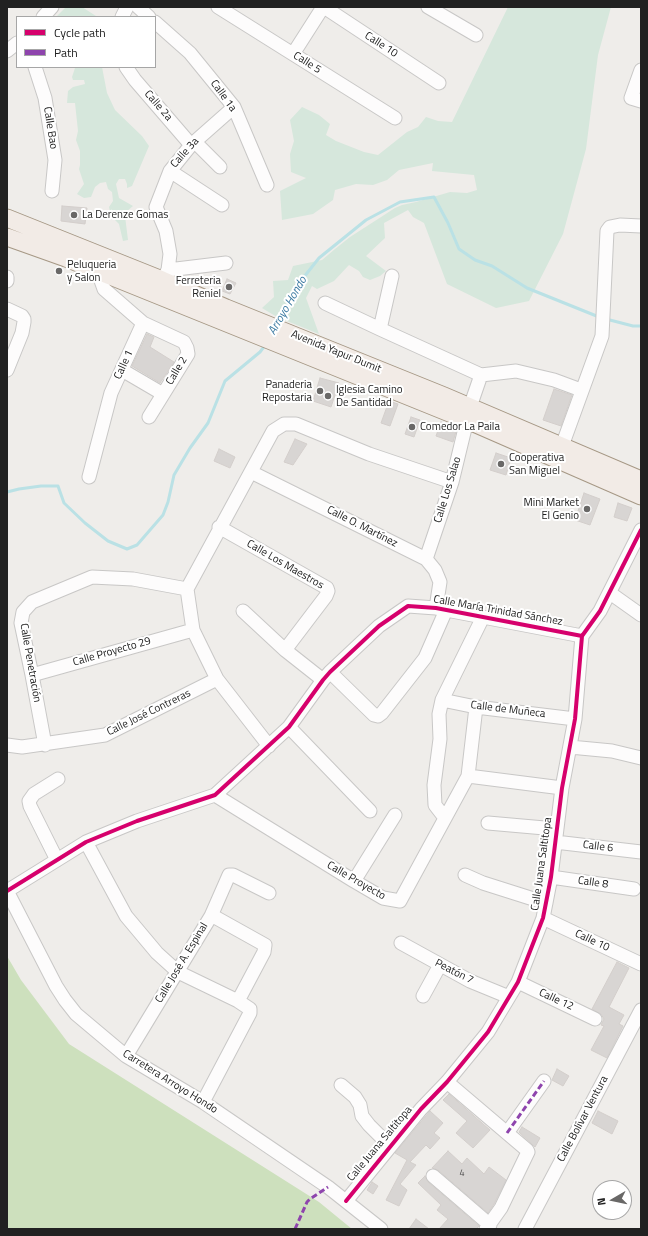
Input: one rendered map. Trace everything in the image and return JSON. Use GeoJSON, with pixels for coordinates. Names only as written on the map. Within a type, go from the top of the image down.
{"type":"FeatureCollection","features":[{"type":"Feature","properties":{"kind":"main road","name":"Avenida Yapur Dumit"},"geometry":{"type":"LineString","coordinates":[[7,218],[165,275],[223,315]]}},
{"type":"Feature","properties":{"kind":"main road","name":"Avenida Yapur Dumit"},"geometry":{"type":"LineString","coordinates":[[7,237],[66,258],[98,272],[223,315],[306,347],[468,414],[641,496]]}},
{"type":"Feature","properties":{"kind":"main road","name":"Avenida Yapur Dumit"},"geometry":{"type":"LineString","coordinates":[[468,414],[562,446],[641,480]]}},
{"type":"Feature","properties":{"kind":"street"},"geometry":{"type":"LineString","coordinates":[[44,16],[52,7]]}},
{"type":"Feature","properties":{"kind":"street"},"geometry":{"type":"LineString","coordinates":[[122,16],[127,7]]}},
{"type":"Feature","properties":{"kind":"street"},"geometry":{"type":"LineString","coordinates":[[138,7],[148,16]]}},
{"type":"Feature","properties":{"kind":"street","name":"Calle 5"},"geometry":{"type":"LineString","coordinates":[[218,7],[395,118]]}},
{"type":"Feature","properties":{"kind":"street"},"geometry":{"type":"LineString","coordinates":[[293,54],[323,7]]}},
{"type":"Feature","properties":{"kind":"street","name":"Calle 10"},"geometry":{"type":"LineString","coordinates":[[323,7],[439,82]]}},
{"type":"Feature","properties":{"kind":"street"},"geometry":{"type":"LineString","coordinates":[[428,7],[476,36]]}},
{"type":"Feature","properties":{"kind":"street","name":"Calle 1a"},"geometry":{"type":"LineString","coordinates":[[156,23],[190,53],[234,107],[267,185]]}},
{"type":"Feature","properties":{"kind":"street"},"geometry":{"type":"LineString","coordinates":[[7,51],[16,44]]}},
{"type":"Feature","properties":{"kind":"street","name":"Calle Bao"},"geometry":{"type":"LineString","coordinates":[[35,68],[45,98],[55,160],[52,191]]}},
{"type":"Feature","properties":{"kind":"street","name":"Calle 2a"},"geometry":{"type":"LineString","coordinates":[[127,68],[135,80],[193,143],[220,168]]}},
{"type":"Feature","properties":{"kind":"street"},"geometry":{"type":"LineString","coordinates":[[640,101],[631,98],[641,70]]}},
{"type":"Feature","properties":{"kind":"street","name":"Calle 3a"},"geometry":{"type":"LineString","coordinates":[[165,275],[170,254],[166,231],[156,207],[170,171],[193,143],[234,107]]}},
{"type":"Feature","properties":{"kind":"street"},"geometry":{"type":"LineString","coordinates":[[170,171],[222,204]]}},
{"type":"Feature","properties":{"kind":"street"},"geometry":{"type":"LineString","coordinates":[[562,446],[603,331],[607,231],[610,227],[620,225],[641,226]]}},
{"type":"Feature","properties":{"kind":"street"},"geometry":{"type":"LineString","coordinates":[[165,275],[226,263]]}},
{"type":"Feature","properties":{"kind":"street"},"geometry":{"type":"LineString","coordinates":[[98,272],[104,289],[143,323]]}},
{"type":"Feature","properties":{"kind":"street"},"geometry":{"type":"LineString","coordinates":[[380,330],[392,276]]}},
{"type":"Feature","properties":{"kind":"street"},"geometry":{"type":"LineString","coordinates":[[325,303],[380,330],[481,375],[516,371],[554,380],[582,390]]}},
{"type":"Feature","properties":{"kind":"street"},"geometry":{"type":"LineString","coordinates":[[7,309],[22,316],[24,322],[22,333],[7,370]]}},
{"type":"Feature","properties":{"kind":"street","name":"Calle 1"},"geometry":{"type":"LineString","coordinates":[[89,477],[111,393],[143,323]]}},
{"type":"Feature","properties":{"kind":"street","name":"Calle 2"},"geometry":{"type":"LineString","coordinates":[[143,323],[184,342],[188,354],[148,417]]}},
{"type":"Feature","properties":{"kind":"street"},"geometry":{"type":"LineString","coordinates":[[122,370],[163,394]]}},
{"type":"Feature","properties":{"kind":"street","name":"Calle Los Salao"},"geometry":{"type":"LineString","coordinates":[[426,559],[452,482],[468,414],[481,375]]}},
{"type":"Feature","properties":{"kind":"street"},"geometry":{"type":"LineString","coordinates":[[270,746],[217,679],[193,630],[187,589],[272,431],[284,424],[296,424],[369,454],[452,482]]}},
{"type":"Feature","properties":{"kind":"street","name":"Calle O. Martínez"},"geometry":{"type":"LineString","coordinates":[[251,472],[426,559],[435,570],[440,582],[441,609],[424,658],[382,713],[378,716],[374,715],[326,676]]}},
{"type":"Feature","properties":{"kind":"street","name":"Calle Los Maestros"},"geometry":{"type":"LineString","coordinates":[[219,527],[327,588],[328,591],[326,596],[285,650]]}},
{"type":"Feature","properties":{"kind":"street"},"geometry":{"type":"LineString","coordinates":[[582,636],[600,611],[641,530]]}},
{"type":"Feature","properties":{"kind":"street","name":"Calle Penetración"},"geometry":{"type":"LineString","coordinates":[[45,745],[32,675],[20,623],[23,612],[32,602],[92,576],[134,579],[187,589]]}},
{"type":"Feature","properties":{"kind":"street"},"geometry":{"type":"LineString","coordinates":[[610,593],[641,615]]}},
{"type":"Feature","properties":{"kind":"street","name":"Calle María Trinidad Sánchez"},"geometry":{"type":"LineString","coordinates":[[7,891],[86,842],[137,821],[215,794],[270,746],[289,727],[326,676],[379,626],[408,606],[441,609],[582,636]]}},
{"type":"Feature","properties":{"kind":"street"},"geometry":{"type":"LineString","coordinates":[[243,611],[285,650],[326,676]]}},
{"type":"Feature","properties":{"kind":"street"},"geometry":{"type":"LineString","coordinates":[[446,818],[435,805],[434,785],[440,739],[439,714],[442,700],[483,617]]}},
{"type":"Feature","properties":{"kind":"street","name":"Calle Proyecto 29"},"geometry":{"type":"LineString","coordinates":[[32,675],[193,630]]}},
{"type":"Feature","properties":{"kind":"street","name":"Calle Juana Saltitopa"},"geometry":{"type":"LineString","coordinates":[[346,1200],[421,1109],[447,1082],[488,1032],[518,982],[543,918],[552,877],[556,829],[575,719],[582,636]]}},
{"type":"Feature","properties":{"kind":"street","name":"Calle José Contreras"},"geometry":{"type":"LineString","coordinates":[[7,745],[22,748],[105,735],[217,679]]}},
{"type":"Feature","properties":{"kind":"street","name":"Calle de Muñeca"},"geometry":{"type":"LineString","coordinates":[[442,700],[476,707],[575,719]]}},
{"type":"Feature","properties":{"kind":"street","name":"Calle Proyecto"},"geometry":{"type":"LineString","coordinates":[[215,794],[383,898],[400,901],[468,776],[476,707]]}},
{"type":"Feature","properties":{"kind":"street"},"geometry":{"type":"LineString","coordinates":[[289,727],[370,811]]}},
{"type":"Feature","properties":{"kind":"street"},"geometry":{"type":"LineString","coordinates":[[570,747],[612,751],[641,758]]}},
{"type":"Feature","properties":{"kind":"street"},"geometry":{"type":"LineString","coordinates":[[468,776],[562,788]]}},
{"type":"Feature","properties":{"kind":"street"},"geometry":{"type":"LineString","coordinates":[[57,860],[30,806],[29,801],[34,794],[58,779]]}},
{"type":"Feature","properties":{"kind":"street"},"geometry":{"type":"LineString","coordinates":[[354,881],[396,815]]}},
{"type":"Feature","properties":{"kind":"street"},"geometry":{"type":"LineString","coordinates":[[488,823],[556,829]]}},
{"type":"Feature","properties":{"kind":"street"},"geometry":{"type":"LineString","coordinates":[[86,842],[126,916],[157,953],[178,972],[250,1008],[250,1013],[203,1102]]}},
{"type":"Feature","properties":{"kind":"street","name":"Calle 6"},"geometry":{"type":"LineString","coordinates":[[555,842],[641,852]]}},
{"type":"Feature","properties":{"kind":"street"},"geometry":{"type":"LineString","coordinates":[[211,916],[229,875],[232,875],[269,893]]}},
{"type":"Feature","properties":{"kind":"street"},"geometry":{"type":"LineString","coordinates":[[465,875],[499,889],[546,903]]}},
{"type":"Feature","properties":{"kind":"street","name":"Calle 8"},"geometry":{"type":"LineString","coordinates":[[552,877],[634,889]]}},
{"type":"Feature","properties":{"kind":"street","name":"Carretera Arroyo Hondo"},"geometry":{"type":"LineString","coordinates":[[7,891],[56,986],[76,1014],[126,1056],[203,1102],[328,1187],[381,1229]]}},
{"type":"Feature","properties":{"kind":"street","name":"Calle José A. Espinal"},"geometry":{"type":"LineString","coordinates":[[126,1056],[211,916],[265,945],[264,952],[238,1001]]}},
{"type":"Feature","properties":{"kind":"street","name":"Calle 10"},"geometry":{"type":"LineString","coordinates":[[543,918],[641,964]]}},
{"type":"Feature","properties":{"kind":"street","name":"Peatón 7"},"geometry":{"type":"LineString","coordinates":[[401,943],[470,981],[509,997]]}},
{"type":"Feature","properties":{"kind":"street"},"geometry":{"type":"LineString","coordinates":[[423,996],[440,965]]}},
{"type":"Feature","properties":{"kind":"street","name":"Calle 12"},"geometry":{"type":"LineString","coordinates":[[518,982],[595,1019]]}},
{"type":"Feature","properties":{"kind":"street","name":"Calle Bolívar Ventura"},"geometry":{"type":"LineString","coordinates":[[525,1229],[641,1010]]}},
{"type":"Feature","properties":{"kind":"street"},"geometry":{"type":"LineString","coordinates":[[506,1133],[544,1081]]}},
{"type":"Feature","properties":{"kind":"street"},"geometry":{"type":"LineString","coordinates":[[433,1176],[488,1227],[501,1208],[528,1152],[447,1082]]}},
{"type":"Feature","properties":{"kind":"street"},"geometry":{"type":"LineString","coordinates":[[341,1085],[355,1097],[360,1104],[362,1116],[369,1126],[390,1146]]}},
{"type":"Feature","properties":{"kind":"green space"},"geometry":{"type":"Polygon","coordinates":[[[66,7],[82,7],[96,16],[57,16],[66,7]]]}},
{"type":"Feature","properties":{"kind":"green space"},"geometry":{"type":"Polygon","coordinates":[[[508,7],[611,7],[598,55],[586,149],[563,234],[529,301],[496,308],[447,284],[424,223],[413,217],[408,210],[384,223],[385,238],[366,256],[386,271],[380,276],[370,280],[363,277],[359,271],[349,265],[334,281],[317,289],[312,286],[306,298],[319,334],[277,317],[262,308],[274,297],[273,281],[288,280],[293,266],[322,260],[350,237],[395,208],[450,192],[467,193],[477,190],[474,175],[432,171],[433,163],[399,170],[387,180],[373,185],[356,184],[335,190],[333,200],[313,214],[282,220],[280,191],[306,178],[291,172],[290,154],[294,141],[290,120],[302,107],[319,115],[330,124],[326,135],[336,141],[364,152],[378,155],[407,132],[418,127],[426,117],[438,121],[452,122],[508,7]]]}},
{"type":"Feature","properties":{"kind":"green space"},"geometry":{"type":"Polygon","coordinates":[[[75,68],[102,68],[107,93],[115,110],[142,136],[149,146],[132,186],[127,188],[125,179],[119,179],[116,184],[119,198],[133,206],[126,212],[125,216],[128,240],[123,241],[119,224],[111,216],[109,207],[113,201],[112,192],[108,189],[106,182],[100,183],[95,187],[91,197],[84,198],[77,194],[84,184],[79,169],[80,151],[76,140],[78,131],[75,103],[67,103],[68,91],[73,87],[85,84],[84,80],[73,80],[72,77],[75,68]]]}},
{"type":"Feature","properties":{"kind":"green space"},"geometry":{"type":"Polygon","coordinates":[[[7,956],[21,980],[69,1044],[319,1202],[352,1229],[7,1229],[7,956]]]}},
{"type":"Feature","properties":{"kind":"building","name":"La Derenze Gomas"},"geometry":{"type":"Polygon","coordinates":[[[62,206],[87,208],[85,224],[61,221],[62,206]]]}},
{"type":"Feature","properties":{"kind":"building","name":"Ferreteria Reniel"},"geometry":{"type":"Polygon","coordinates":[[[227,279],[236,283],[230,294],[222,291],[227,279]]]}},
{"type":"Feature","properties":{"kind":"building"},"geometry":{"type":"Polygon","coordinates":[[[147,334],[154,337],[150,347],[174,362],[160,383],[132,366],[147,334]]]}},
{"type":"Feature","properties":{"kind":"building"},"geometry":{"type":"Polygon","coordinates":[[[320,378],[339,383],[331,407],[313,401],[320,378]]]}},
{"type":"Feature","properties":{"kind":"building"},"geometry":{"type":"Polygon","coordinates":[[[554,389],[572,395],[561,426],[543,420],[554,389]]]}},
{"type":"Feature","properties":{"kind":"building"},"geometry":{"type":"Polygon","coordinates":[[[389,401],[398,404],[390,426],[381,423],[389,401]]]}},
{"type":"Feature","properties":{"kind":"building","name":"Comedor La Paila"},"geometry":{"type":"Polygon","coordinates":[[[411,417],[420,420],[414,437],[405,434],[411,417]]]}},
{"type":"Feature","properties":{"kind":"building"},"geometry":{"type":"Polygon","coordinates":[[[441,422],[457,428],[453,442],[436,436],[441,422]]]}},
{"type":"Feature","properties":{"kind":"building"},"geometry":{"type":"Polygon","coordinates":[[[295,439],[307,444],[293,465],[284,462],[295,439]]]}},
{"type":"Feature","properties":{"kind":"building"},"geometry":{"type":"Polygon","coordinates":[[[219,449],[235,457],[230,468],[214,461],[219,449]]]}},
{"type":"Feature","properties":{"kind":"building","name":"Cooperativa San Miguel"},"geometry":{"type":"Polygon","coordinates":[[[496,453],[511,458],[506,475],[490,470],[496,453]]]}},
{"type":"Feature","properties":{"kind":"building","name":"Mini Market El Genio"},"geometry":{"type":"Polygon","coordinates":[[[584,493],[600,499],[590,525],[575,520],[584,493]]]}},
{"type":"Feature","properties":{"kind":"building"},"geometry":{"type":"Polygon","coordinates":[[[618,503],[632,508],[627,521],[614,517],[618,503]]]}},
{"type":"Feature","properties":{"kind":"building"},"geometry":{"type":"Polygon","coordinates":[[[617,962],[629,968],[609,1007],[624,1015],[619,1024],[623,1026],[607,1058],[591,1050],[604,1026],[601,1025],[604,1019],[601,1014],[592,1009],[617,962]]]}},
{"type":"Feature","properties":{"kind":"building"},"geometry":{"type":"Polygon","coordinates":[[[557,1069],[569,1076],[563,1086],[552,1080],[557,1069]]]}},
{"type":"Feature","properties":{"kind":"building"},"geometry":{"type":"Polygon","coordinates":[[[449,1094],[490,1130],[473,1148],[456,1133],[467,1121],[443,1100],[449,1094]]]}},
{"type":"Feature","properties":{"kind":"building"},"geometry":{"type":"Polygon","coordinates":[[[430,1111],[443,1123],[434,1133],[440,1138],[430,1149],[426,1145],[410,1162],[416,1165],[400,1184],[407,1190],[399,1206],[386,1200],[407,1160],[395,1153],[430,1111]]]}},
{"type":"Feature","properties":{"kind":"building"},"geometry":{"type":"Polygon","coordinates":[[[598,1111],[618,1121],[612,1134],[592,1123],[598,1111]]]}},
{"type":"Feature","properties":{"kind":"building"},"geometry":{"type":"Polygon","coordinates":[[[522,1127],[540,1138],[535,1147],[519,1132],[522,1127]]]}},
{"type":"Feature","properties":{"kind":"building"},"geometry":{"type":"Polygon","coordinates":[[[448,1151],[462,1164],[467,1158],[484,1174],[489,1167],[506,1180],[488,1213],[438,1170],[432,1168],[448,1151]]]}},
{"type":"Feature","properties":{"kind":"building"},"geometry":{"type":"Polygon","coordinates":[[[425,1176],[428,1182],[479,1226],[476,1229],[439,1229],[448,1219],[437,1210],[441,1205],[418,1183],[425,1176]]]}},
{"type":"Feature","properties":{"kind":"building"},"geometry":{"type":"Polygon","coordinates":[[[372,1182],[378,1186],[373,1194],[367,1190],[372,1182]]]}},
{"type":"Feature","properties":{"kind":"building"},"geometry":{"type":"Polygon","coordinates":[[[416,1219],[429,1229],[409,1229],[416,1219]]]}},
{"type":"Feature","properties":{"kind":"waterway","name":"Arroyo Hondo"},"geometry":{"type":"LineString","coordinates":[[279,324],[283,319],[289,303],[300,282],[319,258],[366,220],[400,202],[434,197],[448,223],[459,249],[475,260],[492,266],[527,288],[599,317]]}},
{"type":"Feature","properties":{"kind":"waterway","name":"Arroyo Hondo"},"geometry":{"type":"LineString","coordinates":[[606,319],[633,326],[641,326]]}},
{"type":"Feature","properties":{"kind":"waterway","name":"Arroyo Hondo"},"geometry":{"type":"LineString","coordinates":[[7,492],[41,486],[58,486],[64,503],[85,523],[108,541],[127,549],[137,545],[163,515],[168,502],[174,475],[190,448],[208,423],[225,381],[260,352],[266,344]]}},
{"type":"Feature","properties":{"kind":"marked path"},"geometry":{"type":"LineString","coordinates":[[507,1133],[544,1081]]}},
{"type":"Feature","properties":{"kind":"marked path"},"geometry":{"type":"LineString","coordinates":[[295,1229],[307,1202],[328,1187]]}},
{"type":"Feature","properties":{"kind":"cycle path"},"geometry":{"type":"LineString","coordinates":[[346,1201],[421,1109],[447,1082],[488,1032],[518,982],[543,918],[551,877],[562,788],[575,719],[582,636],[600,611],[641,530]]}},
{"type":"Feature","properties":{"kind":"cycle path"},"geometry":{"type":"LineString","coordinates":[[7,891],[86,842],[137,821],[215,795],[289,727],[330,672],[379,626],[408,606],[436,608],[582,636]]}},
{"type":"Feature","properties":{"kind":"place","name":"La Derenze Gomas"},"geometry":{"type":"Point","coordinates":[74,215]}},
{"type":"Feature","properties":{"kind":"place","name":"Peluqueria y Salon"},"geometry":{"type":"Point","coordinates":[59,271]}},
{"type":"Feature","properties":{"kind":"place","name":"Ferreteria Reniel"},"geometry":{"type":"Point","coordinates":[229,287]}},
{"type":"Feature","properties":{"kind":"place","name":"Panaderia Repostaria"},"geometry":{"type":"Point","coordinates":[320,391]}},
{"type":"Feature","properties":{"kind":"place","name":"Iglesia Camino De Santidad"},"geometry":{"type":"Point","coordinates":[328,396]}},
{"type":"Feature","properties":{"kind":"place","name":"Comedor La Paila"},"geometry":{"type":"Point","coordinates":[412,427]}},
{"type":"Feature","properties":{"kind":"place","name":"Cooperativa San Miguel"},"geometry":{"type":"Point","coordinates":[501,464]}},
{"type":"Feature","properties":{"kind":"place","name":"Mini Market El Genio"},"geometry":{"type":"Point","coordinates":[587,509]}}]}
